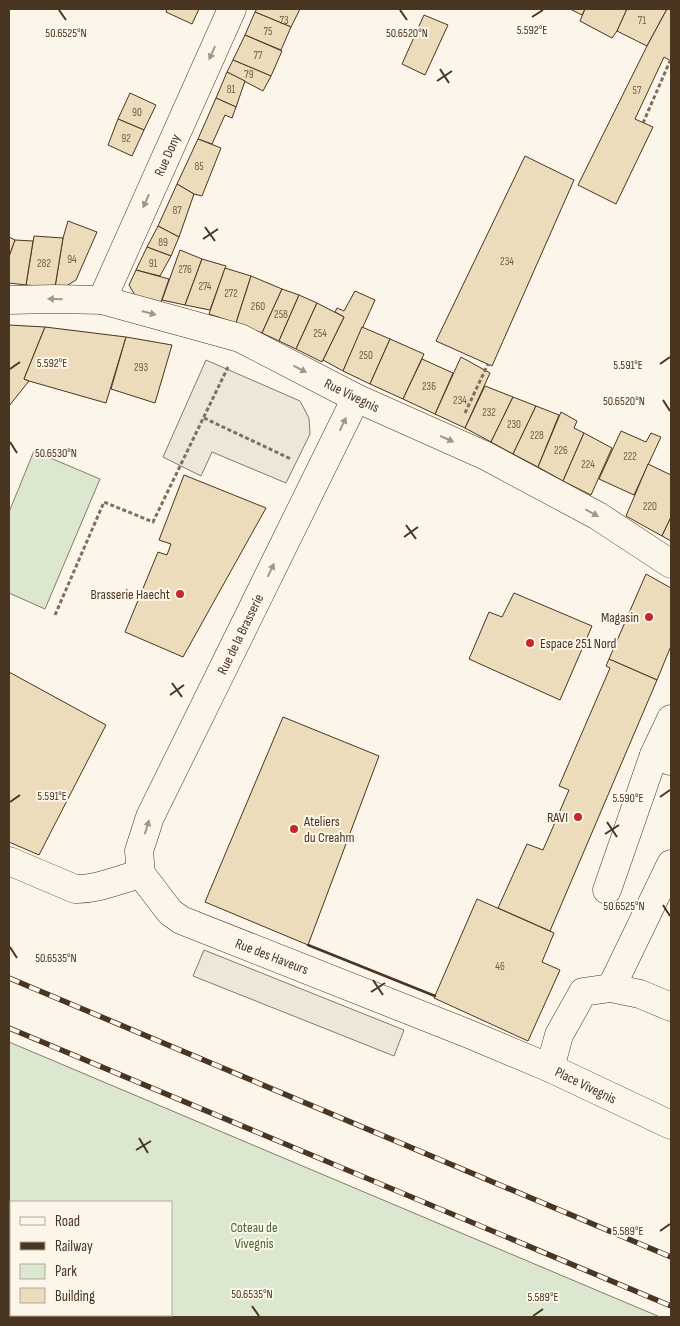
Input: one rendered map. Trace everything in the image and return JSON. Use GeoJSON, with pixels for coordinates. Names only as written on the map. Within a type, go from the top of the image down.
{"type":"FeatureCollection","features":[{"type":"Feature","properties":{"kind":"street","name":"Rue Dony"},"geometry":{"type":"LineString","coordinates":[[102,300],[232,9]]}},
{"type":"Feature","properties":{"kind":"street","name":"Rue Vivegnis"},"geometry":{"type":"LineString","coordinates":[[9,300],[102,300],[240,338],[356,398],[486,456],[598,516],[671,564]]}},
{"type":"Feature","properties":{"kind":"street","name":"Rue de la Brasserie"},"geometry":{"type":"LineString","coordinates":[[141,874],[139,851],[150,817],[356,398]]}},
{"type":"Feature","properties":{"kind":"street"},"geometry":{"type":"LineString","coordinates":[[607,890],[663,758],[671,719]]}},
{"type":"Feature","properties":{"kind":"street"},"geometry":{"type":"LineString","coordinates":[[9,861],[75,889],[86,889],[141,874]]}},
{"type":"Feature","properties":{"kind":"street"},"geometry":{"type":"LineString","coordinates":[[611,988],[671,864]]}},
{"type":"Feature","properties":{"kind":"street","name":"Rue des Haveurs"},"geometry":{"type":"LineString","coordinates":[[141,874],[170,912],[180,920],[462,1030],[550,1068]]}},
{"type":"Feature","properties":{"kind":"street","name":"Place Vivegnis"},"geometry":{"type":"LineString","coordinates":[[671,1007],[640,994],[611,988],[583,992],[559,1035],[550,1068],[671,1125]]}},
{"type":"Feature","properties":{"kind":"path"},"geometry":{"type":"LineString","coordinates":[[643,123],[670,61]]}},
{"type":"Feature","properties":{"kind":"path"},"geometry":{"type":"LineString","coordinates":[[55,615],[104,502],[153,522],[204,418],[240,338]]}},
{"type":"Feature","properties":{"kind":"path"},"geometry":{"type":"LineString","coordinates":[[463,416],[488,364]]}},
{"type":"Feature","properties":{"kind":"path"},"geometry":{"type":"LineString","coordinates":[[204,418],[319,473]]}},
{"type":"Feature","properties":{"kind":"green space"},"geometry":{"type":"Polygon","coordinates":[[[34,451],[100,479],[45,609],[9,593],[9,512],[34,451]]]}},
{"type":"Feature","properties":{"kind":"green space","name":"Coteau de Vivegnis"},"geometry":{"type":"Polygon","coordinates":[[[9,1042],[660,1317],[9,1317],[9,1042]]]}},
{"type":"Feature","properties":{"kind":"shaded area"},"geometry":{"type":"Polygon","coordinates":[[[206,360],[300,401],[309,418],[310,434],[286,483],[212,452],[201,476],[163,457],[206,360]]]}},
{"type":"Feature","properties":{"kind":"shaded area"},"geometry":{"type":"Polygon","coordinates":[[[204,950],[404,1030],[394,1056],[193,976],[204,950]]]}},
{"type":"Feature","properties":{"kind":"building"},"geometry":{"type":"Polygon","coordinates":[[[167,9],[199,9],[192,24],[166,12],[167,9]]]}},
{"type":"Feature","properties":{"kind":"building"},"geometry":{"type":"Polygon","coordinates":[[[257,9],[300,9],[291,27],[255,12],[257,9]]]}},
{"type":"Feature","properties":{"kind":"building"},"geometry":{"type":"Polygon","coordinates":[[[570,9],[585,9],[582,15],[570,9]]]}},
{"type":"Feature","properties":{"kind":"building"},"geometry":{"type":"Polygon","coordinates":[[[585,9],[627,9],[612,38],[580,21],[585,9]]]}},
{"type":"Feature","properties":{"kind":"building"},"geometry":{"type":"Polygon","coordinates":[[[627,9],[667,9],[647,46],[617,31],[627,9]]]}},
{"type":"Feature","properties":{"kind":"building"},"geometry":{"type":"Polygon","coordinates":[[[667,9],[671,9],[671,61],[664,57],[635,119],[653,127],[616,204],[578,185],[667,9]]]}},
{"type":"Feature","properties":{"kind":"building"},"geometry":{"type":"Polygon","coordinates":[[[255,12],[291,27],[281,50],[245,35],[255,12]]]}},
{"type":"Feature","properties":{"kind":"building"},"geometry":{"type":"Polygon","coordinates":[[[424,15],[448,25],[425,75],[402,64],[424,15]]]}},
{"type":"Feature","properties":{"kind":"building"},"geometry":{"type":"Polygon","coordinates":[[[245,35],[282,51],[271,76],[233,60],[245,35]]]}},
{"type":"Feature","properties":{"kind":"building"},"geometry":{"type":"Polygon","coordinates":[[[233,60],[271,76],[263,91],[227,72],[233,60]]]}},
{"type":"Feature","properties":{"kind":"building"},"geometry":{"type":"Polygon","coordinates":[[[227,72],[245,81],[236,107],[216,98],[227,72]]]}},
{"type":"Feature","properties":{"kind":"building"},"geometry":{"type":"Polygon","coordinates":[[[130,93],[156,105],[144,130],[118,119],[130,93]]]}},
{"type":"Feature","properties":{"kind":"building"},"geometry":{"type":"Polygon","coordinates":[[[216,98],[236,107],[232,118],[225,115],[212,144],[198,139],[216,98]]]}},
{"type":"Feature","properties":{"kind":"building"},"geometry":{"type":"Polygon","coordinates":[[[118,119],[144,130],[132,156],[108,145],[118,119]]]}},
{"type":"Feature","properties":{"kind":"building"},"geometry":{"type":"Polygon","coordinates":[[[198,139],[221,148],[202,196],[194,194],[177,184],[198,139]]]}},
{"type":"Feature","properties":{"kind":"building"},"geometry":{"type":"Polygon","coordinates":[[[525,156],[574,180],[492,366],[436,341],[525,156]]]}},
{"type":"Feature","properties":{"kind":"building"},"geometry":{"type":"Polygon","coordinates":[[[177,184],[194,194],[179,237],[158,226],[177,184]]]}},
{"type":"Feature","properties":{"kind":"building"},"geometry":{"type":"Polygon","coordinates":[[[68,221],[97,232],[76,280],[63,288],[55,287],[63,238],[68,221]]]}},
{"type":"Feature","properties":{"kind":"building"},"geometry":{"type":"Polygon","coordinates":[[[158,226],[179,237],[171,256],[147,247],[158,226]]]}},
{"type":"Feature","properties":{"kind":"building"},"geometry":{"type":"Polygon","coordinates":[[[34,236],[63,238],[55,287],[26,285],[34,236]]]}},
{"type":"Feature","properties":{"kind":"building"},"geometry":{"type":"Polygon","coordinates":[[[9,237],[15,240],[9,257],[9,237]]]}},
{"type":"Feature","properties":{"kind":"building"},"geometry":{"type":"Polygon","coordinates":[[[15,240],[33,241],[26,285],[9,283],[9,257],[15,240]]]}},
{"type":"Feature","properties":{"kind":"building"},"geometry":{"type":"Polygon","coordinates":[[[147,247],[171,256],[160,276],[136,270],[147,247]]]}},
{"type":"Feature","properties":{"kind":"building"},"geometry":{"type":"Polygon","coordinates":[[[180,250],[202,259],[185,305],[162,300],[180,250]]]}},
{"type":"Feature","properties":{"kind":"building"},"geometry":{"type":"Polygon","coordinates":[[[202,259],[226,266],[210,310],[185,305],[202,259]]]}},
{"type":"Feature","properties":{"kind":"building"},"geometry":{"type":"Polygon","coordinates":[[[225,268],[251,276],[236,323],[209,314],[225,268]]]}},
{"type":"Feature","properties":{"kind":"building"},"geometry":{"type":"Polygon","coordinates":[[[136,270],[169,279],[161,302],[136,297],[129,285],[136,270]]]}},
{"type":"Feature","properties":{"kind":"building"},"geometry":{"type":"Polygon","coordinates":[[[251,276],[282,289],[262,333],[236,323],[251,276]]]}},
{"type":"Feature","properties":{"kind":"building"},"geometry":{"type":"Polygon","coordinates":[[[282,289],[299,295],[279,341],[262,333],[282,289]]]}},
{"type":"Feature","properties":{"kind":"building"},"geometry":{"type":"Polygon","coordinates":[[[355,291],[375,300],[343,371],[323,360],[344,317],[335,312],[337,308],[344,311],[355,291]]]}},
{"type":"Feature","properties":{"kind":"building"},"geometry":{"type":"Polygon","coordinates":[[[299,295],[317,303],[296,349],[279,341],[299,295]]]}},
{"type":"Feature","properties":{"kind":"building"},"geometry":{"type":"Polygon","coordinates":[[[317,303],[344,317],[322,362],[296,349],[317,303]]]}},
{"type":"Feature","properties":{"kind":"building"},"geometry":{"type":"Polygon","coordinates":[[[9,325],[45,327],[24,379],[29,381],[9,406],[9,325]]]}},
{"type":"Feature","properties":{"kind":"building"},"geometry":{"type":"Polygon","coordinates":[[[45,327],[126,337],[106,403],[24,379],[45,327]]]}},
{"type":"Feature","properties":{"kind":"building"},"geometry":{"type":"Polygon","coordinates":[[[362,327],[390,339],[370,384],[343,371],[362,327]]]}},
{"type":"Feature","properties":{"kind":"building"},"geometry":{"type":"Polygon","coordinates":[[[126,337],[172,345],[155,403],[111,389],[126,337]]]}},
{"type":"Feature","properties":{"kind":"building"},"geometry":{"type":"Polygon","coordinates":[[[390,339],[424,354],[403,399],[370,384],[390,339]]]}},
{"type":"Feature","properties":{"kind":"building"},"geometry":{"type":"Polygon","coordinates":[[[461,357],[490,373],[465,428],[435,414],[461,357]]]}},
{"type":"Feature","properties":{"kind":"building"},"geometry":{"type":"Polygon","coordinates":[[[422,359],[453,373],[435,414],[403,399],[422,359]]]}},
{"type":"Feature","properties":{"kind":"building"},"geometry":{"type":"Polygon","coordinates":[[[485,386],[513,397],[491,442],[465,428],[485,386]]]}},
{"type":"Feature","properties":{"kind":"building"},"geometry":{"type":"Polygon","coordinates":[[[513,397],[536,406],[513,454],[491,442],[513,397]]]}},
{"type":"Feature","properties":{"kind":"building"},"geometry":{"type":"Polygon","coordinates":[[[536,406],[559,415],[538,467],[513,454],[536,406]]]}},
{"type":"Feature","properties":{"kind":"building"},"geometry":{"type":"Polygon","coordinates":[[[561,412],[577,421],[574,428],[584,433],[563,481],[538,467],[561,412]]]}},
{"type":"Feature","properties":{"kind":"building"},"geometry":{"type":"Polygon","coordinates":[[[621,431],[646,442],[651,433],[661,437],[634,495],[599,479],[621,431]]]}},
{"type":"Feature","properties":{"kind":"building"},"geometry":{"type":"Polygon","coordinates":[[[584,433],[612,448],[591,495],[563,481],[584,433]]]}},
{"type":"Feature","properties":{"kind":"building"},"geometry":{"type":"Polygon","coordinates":[[[648,464],[671,475],[671,517],[662,536],[626,516],[648,464]]]}},
{"type":"Feature","properties":{"kind":"building","name":"Brasserie Haecht"},"geometry":{"type":"Polygon","coordinates":[[[184,475],[266,508],[183,657],[125,632],[158,552],[167,555],[171,544],[159,540],[184,475]]]}},
{"type":"Feature","properties":{"kind":"building"},"geometry":{"type":"Polygon","coordinates":[[[671,517],[671,541],[662,536],[671,517]]]}},
{"type":"Feature","properties":{"kind":"building","name":"Magasin"},"geometry":{"type":"Polygon","coordinates":[[[646,574],[671,588],[671,646],[657,680],[609,659],[646,574]]]}},
{"type":"Feature","properties":{"kind":"building","name":"Espace 251 Nord"},"geometry":{"type":"Polygon","coordinates":[[[514,593],[592,626],[560,700],[469,659],[489,612],[502,617],[514,593]]]}},
{"type":"Feature","properties":{"kind":"building","name":"RAVI"},"geometry":{"type":"Polygon","coordinates":[[[609,659],[657,680],[550,931],[498,908],[527,844],[543,850],[569,790],[559,786],[610,668],[606,666],[609,659]]]}},
{"type":"Feature","properties":{"kind":"building"},"geometry":{"type":"Polygon","coordinates":[[[9,672],[106,725],[39,855],[9,842],[9,672]]]}},
{"type":"Feature","properties":{"kind":"building","name":"Ateliers du Creahm"},"geometry":{"type":"Polygon","coordinates":[[[283,717],[379,756],[308,945],[205,902],[283,717]]]}},
{"type":"Feature","properties":{"kind":"building"},"geometry":{"type":"Polygon","coordinates":[[[477,899],[554,933],[542,962],[560,970],[528,1041],[434,998],[477,899]]]}},
{"type":"Feature","properties":{"kind":"railway"},"geometry":{"type":"LineString","coordinates":[[9,978],[671,1257]]}},
{"type":"Feature","properties":{"kind":"railway"},"geometry":{"type":"LineString","coordinates":[[9,1028],[671,1306]]}},
{"type":"Feature","properties":{"kind":"wall"},"geometry":{"type":"LineString","coordinates":[[308,945],[435,996]]}},
{"type":"Feature","properties":{"kind":"place","name":"Brasserie Haecht"},"geometry":{"type":"Point","coordinates":[180,594]}},
{"type":"Feature","properties":{"kind":"place","name":"Magasin"},"geometry":{"type":"Point","coordinates":[649,617]}},
{"type":"Feature","properties":{"kind":"place","name":"Espace 251 Nord"},"geometry":{"type":"Point","coordinates":[530,643]}},
{"type":"Feature","properties":{"kind":"place","name":"RAVI"},"geometry":{"type":"Point","coordinates":[578,817]}},
{"type":"Feature","properties":{"kind":"place","name":"Ateliers du Creahm"},"geometry":{"type":"Point","coordinates":[294,829]}}]}
